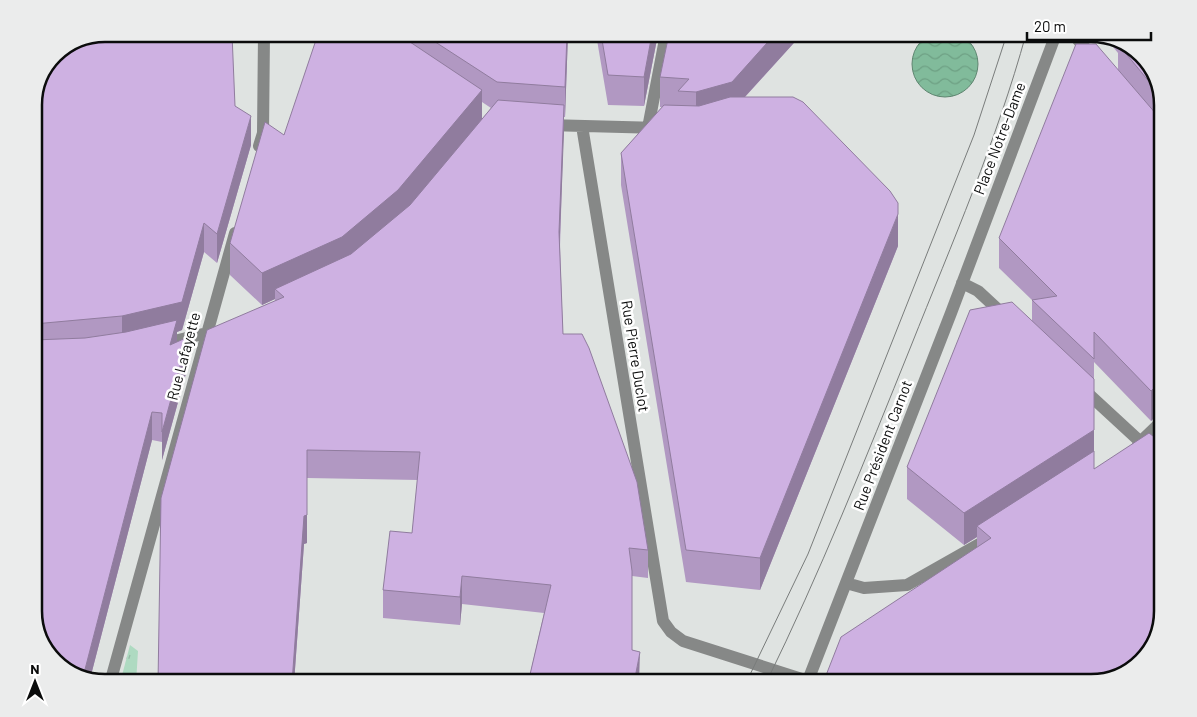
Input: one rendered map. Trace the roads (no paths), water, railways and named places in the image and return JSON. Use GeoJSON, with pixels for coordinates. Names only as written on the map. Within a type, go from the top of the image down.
{"type":"FeatureCollection","features":[{"type":"Feature","properties":{"kind":"street"},"geometry":{"type":"LineString","coordinates":[[256,158],[263,133],[264,42]]}},
{"type":"Feature","properties":{"kind":"street"},"geometry":{"type":"LineString","coordinates":[[648,128],[664,42]]}},
{"type":"Feature","properties":{"kind":"street","name":"Place Notre-Dame"},"geometry":{"type":"LineString","coordinates":[[973,253],[1053,42]]}},
{"type":"Feature","properties":{"kind":"street"},"geometry":{"type":"LineString","coordinates":[[1080,42],[1098,64]]}},
{"type":"Feature","properties":{"kind":"street"},"geometry":{"type":"LineString","coordinates":[[536,124],[677,129]]}},
{"type":"Feature","properties":{"kind":"street","name":"Rue Pierre Duclot"},"geometry":{"type":"LineString","coordinates":[[582,126],[663,620],[671,632],[682,641],[783,674]]}},
{"type":"Feature","properties":{"kind":"street","name":"Rue Lafayette"},"geometry":{"type":"LineString","coordinates":[[112,674],[205,334],[238,221]]}},
{"type":"Feature","properties":{"kind":"street","name":"Rue Président Carnot"},"geometry":{"type":"LineString","coordinates":[[811,674],[973,253]]}},
{"type":"Feature","properties":{"kind":"street"},"geometry":{"type":"LineString","coordinates":[[962,283],[978,291],[1013,324]]}},
{"type":"Feature","properties":{"kind":"street"},"geometry":{"type":"LineString","coordinates":[[151,346],[205,334],[224,327]]}},
{"type":"Feature","properties":{"kind":"street"},"geometry":{"type":"LineString","coordinates":[[1070,377],[1152,454]]}},
{"type":"Feature","properties":{"kind":"street"},"geometry":{"type":"LineString","coordinates":[[1124,453],[1141,442],[1154,429]]}},
{"type":"Feature","properties":{"kind":"street"},"geometry":{"type":"LineString","coordinates":[[846,583],[864,588],[908,585],[999,532]]}},
{"type":"Feature","properties":{"kind":"water"},"geometry":{"type":"Polygon","coordinates":[[[921,42],[969,42],[978,64],[975,77],[968,87],[958,94],[945,97],[932,94],[922,87],[915,77],[912,64],[915,51],[921,42]]]}},
{"type":"Feature","properties":{"kind":"tram line"},"geometry":{"type":"LineString","coordinates":[[750,674],[808,554],[974,135],[1004,42]]}},
{"type":"Feature","properties":{"kind":"tram line"},"geometry":{"type":"LineString","coordinates":[[770,674],[842,516],[958,230],[1002,113],[1024,42]]}}]}
